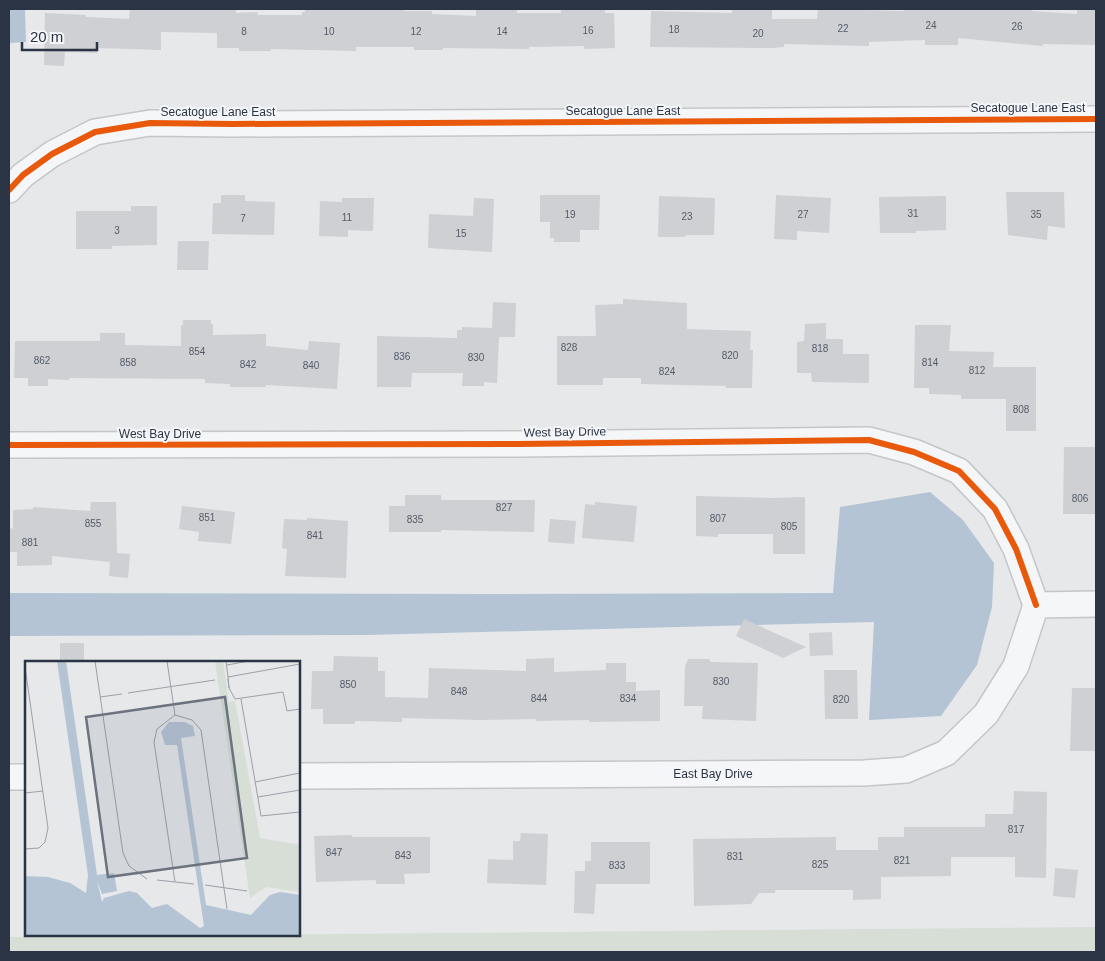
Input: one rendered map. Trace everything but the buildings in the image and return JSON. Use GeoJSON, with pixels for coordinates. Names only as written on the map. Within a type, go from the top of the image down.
{"type":"FeatureCollection","features":[{"type":"Feature","properties":{"kind":"street","name":"Secatogue Lane East"},"geometry":{"type":"LineString","coordinates":[[9,190],[23,176],[52,154],[95,132],[150,123],[1096,119]]}},
{"type":"Feature","properties":{"kind":"street","name":"West Bay Drive"},"geometry":{"type":"LineString","coordinates":[[9,445],[518,444],[869,440],[914,452],[959,472],[996,509],[1016,549],[1036,605]]}},
{"type":"Feature","properties":{"kind":"street"},"geometry":{"type":"LineString","coordinates":[[1036,605],[1096,604]]}},
{"type":"Feature","properties":{"kind":"street","name":"East Bay Drive"},"geometry":{"type":"LineString","coordinates":[[300,776],[864,774],[906,770],[946,753],[986,714],[1016,666],[1036,605]]}},
{"type":"Feature","properties":{"kind":"street"},"geometry":{"type":"LineString","coordinates":[[9,777],[25,777]]}},
{"type":"Feature","properties":{"kind":"shaded area"},"geometry":{"type":"Polygon","coordinates":[[[1096,927],[1096,952],[9,952],[9,937],[300,936],[300,934],[1096,927]]]}},
{"type":"Feature","properties":{"kind":"water"},"geometry":{"type":"Polygon","coordinates":[[[9,9],[25,9],[26,42],[9,43],[9,9]]]}},
{"type":"Feature","properties":{"kind":"water"},"geometry":{"type":"Polygon","coordinates":[[[930,492],[963,520],[994,563],[992,607],[977,665],[941,716],[869,720],[874,622],[367,635],[9,636],[9,593],[833,593],[840,507],[930,492]]]}},
{"type":"Feature","properties":{"kind":"cycle path"},"geometry":{"type":"LineString","coordinates":[[9,190],[23,175],[52,154],[95,132],[150,123],[1096,119]]}},
{"type":"Feature","properties":{"kind":"cycle path"},"geometry":{"type":"LineString","coordinates":[[9,445],[518,444],[869,440],[914,452],[959,471],[995,509],[1016,549],[1036,605]]}}]}
